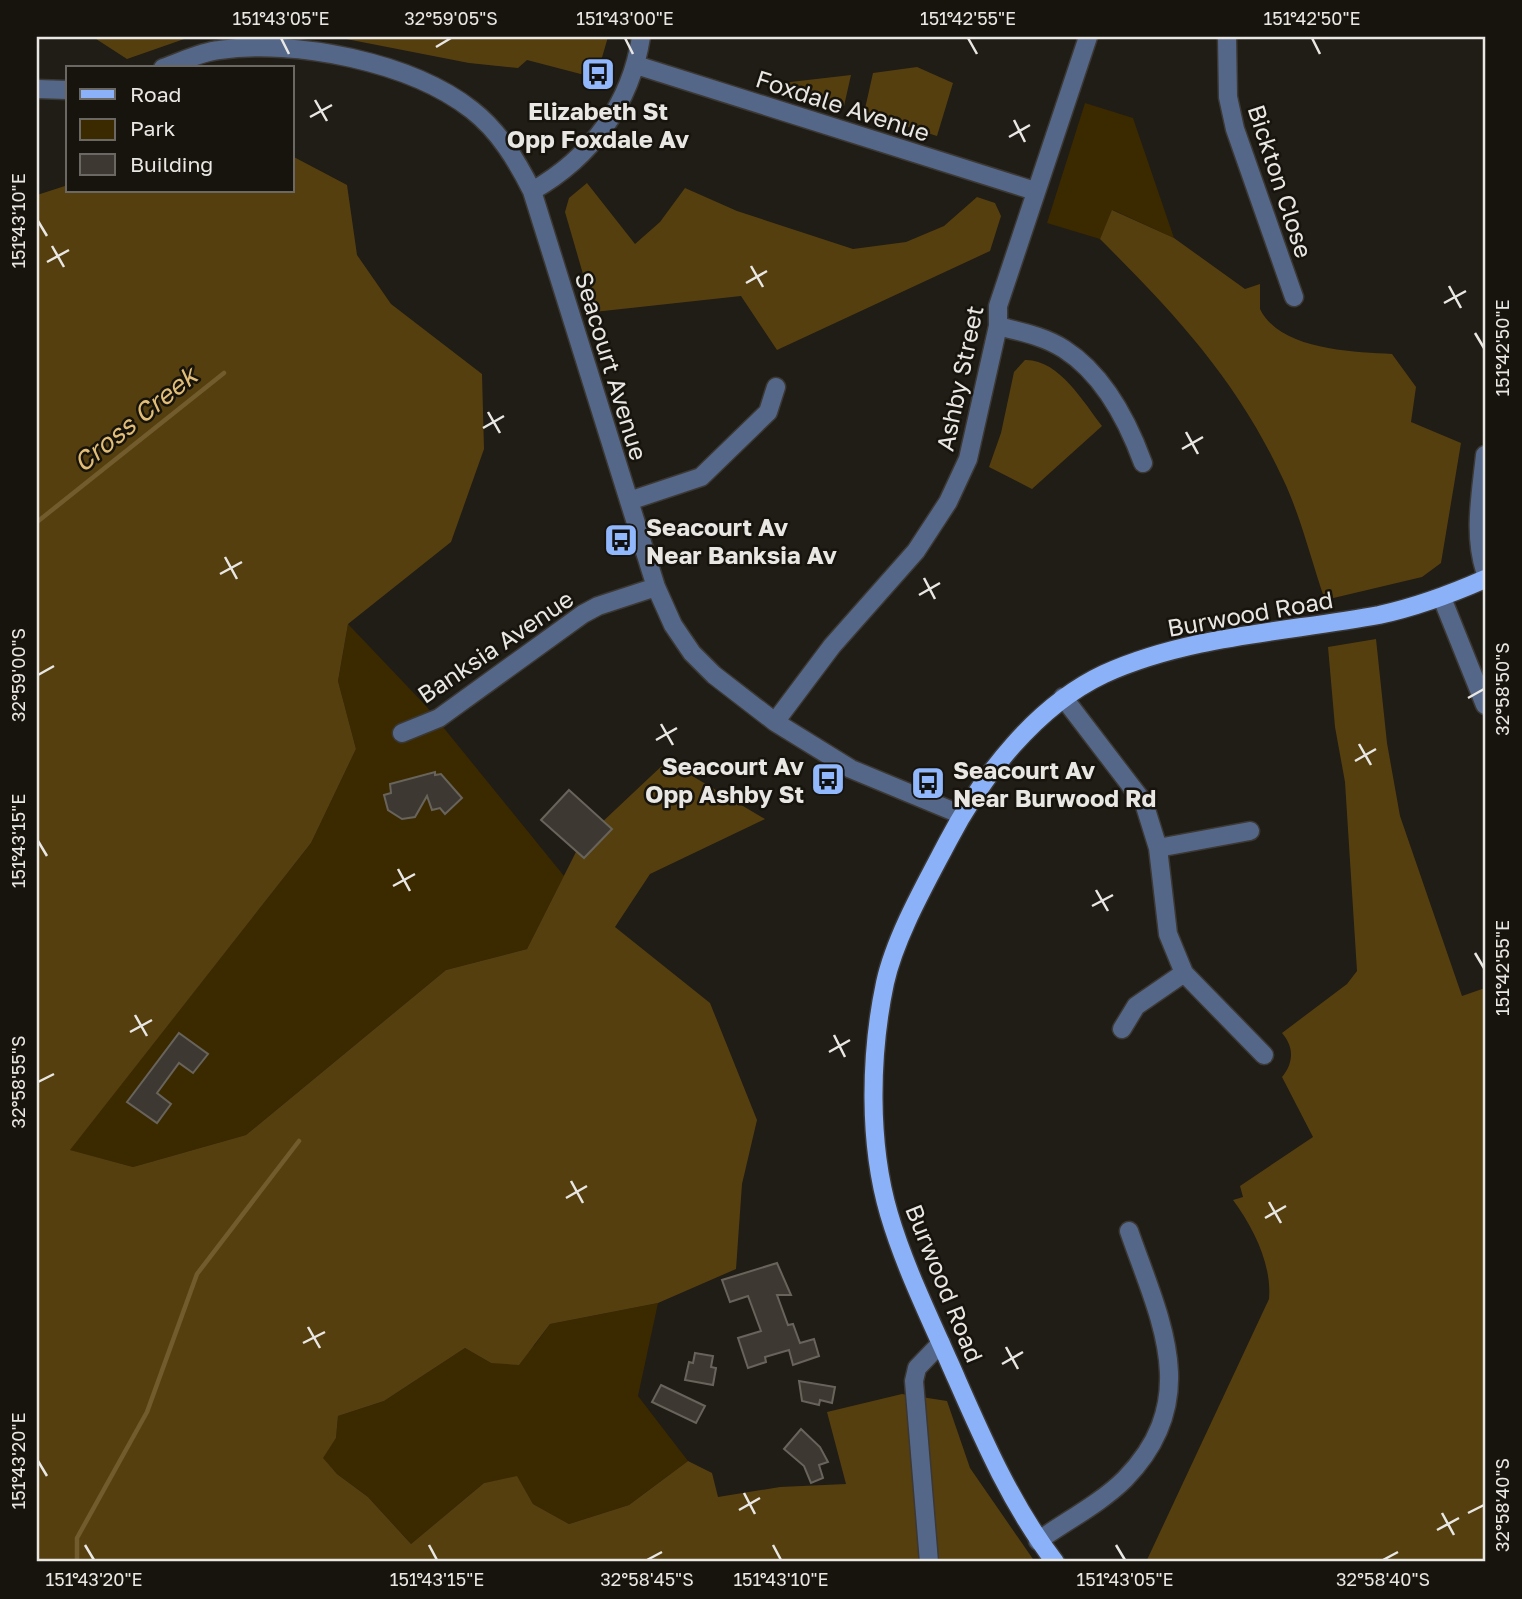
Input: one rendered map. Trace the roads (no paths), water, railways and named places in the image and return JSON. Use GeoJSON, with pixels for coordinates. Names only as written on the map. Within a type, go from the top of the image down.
{"type":"FeatureCollection","features":[{"type":"Feature","properties":{"kind":"main road","name":"Burwood Road"},"geometry":{"type":"LineString","coordinates":[[1055,1562],[1038,1541],[988,1451],[905,1260],[888,1211],[878,1155],[875,1098],[878,1037],[886,980],[930,875],[962,815],[992,771],[1063,697],[1105,674],[1158,655],[1218,640],[1382,614],[1442,598],[1485,579]]}},
{"type":"Feature","properties":{"kind":"street"},"geometry":{"type":"LineString","coordinates":[[532,191],[568,168],[594,142],[613,116],[636,65],[640,37]]}},
{"type":"Feature","properties":{"kind":"street","name":"Ashby Street"},"geometry":{"type":"LineString","coordinates":[[775,722],[832,646],[916,551],[948,502],[968,459],[998,326],[998,306],[1088,37]]}},
{"type":"Feature","properties":{"kind":"street","name":"Bickton Close"},"geometry":{"type":"LineString","coordinates":[[1227,37],[1228,97],[1235,129],[1294,297]]}},
{"type":"Feature","properties":{"kind":"street","name":"Seacourt Avenue"},"geometry":{"type":"LineString","coordinates":[[169,66],[216,50],[256,47],[328,54],[391,69],[439,88],[474,111],[501,139],[532,191],[656,587],[673,625],[692,653],[714,675],[775,722],[851,769],[962,815]]}},
{"type":"Feature","properties":{"kind":"street","name":"Foxdale Avenue"},"geometry":{"type":"LineString","coordinates":[[636,65],[1035,191]]}},
{"type":"Feature","properties":{"kind":"street"},"geometry":{"type":"LineString","coordinates":[[37,89],[66,90]]}},
{"type":"Feature","properties":{"kind":"street"},"geometry":{"type":"LineString","coordinates":[[998,326],[1042,337],[1065,349],[1085,367],[1128,423],[1143,463]]}},
{"type":"Feature","properties":{"kind":"street"},"geometry":{"type":"LineString","coordinates":[[629,501],[701,477],[768,412],[776,387]]}},
{"type":"Feature","properties":{"kind":"street"},"geometry":{"type":"LineString","coordinates":[[1485,456],[1479,522],[1479,552],[1485,571]]}},
{"type":"Feature","properties":{"kind":"street","name":"Banksia Avenue"},"geometry":{"type":"LineString","coordinates":[[402,733],[439,718],[583,614],[598,606],[656,587]]}},
{"type":"Feature","properties":{"kind":"street"},"geometry":{"type":"LineString","coordinates":[[1442,598],[1485,705]]}},
{"type":"Feature","properties":{"kind":"street"},"geometry":{"type":"LineString","coordinates":[[1063,697],[1130,781],[1144,803],[1158,848],[1168,934],[1184,973],[1264,1055]]}},
{"type":"Feature","properties":{"kind":"street"},"geometry":{"type":"LineString","coordinates":[[1158,848],[1250,831]]}},
{"type":"Feature","properties":{"kind":"street"},"geometry":{"type":"LineString","coordinates":[[1122,1029],[1136,1006],[1184,973]]}},
{"type":"Feature","properties":{"kind":"street"},"geometry":{"type":"LineString","coordinates":[[1038,1541],[1123,1481],[1146,1455],[1158,1432],[1165,1409],[1170,1360],[1164,1331],[1129,1231]]}},
{"type":"Feature","properties":{"kind":"street"},"geometry":{"type":"LineString","coordinates":[[929,1562],[914,1381],[916,1368],[941,1343]]}},
{"type":"Feature","properties":{"kind":"waterway","name":"Cross Creek"},"geometry":{"type":"LineString","coordinates":[[37,522],[224,373]]}},
{"type":"Feature","properties":{"kind":"waterway"},"geometry":{"type":"LineString","coordinates":[[77,1562],[77,1538],[147,1412],[197,1274],[299,1141]]}},
{"type":"Feature","properties":{"kind":"place","name":"Elizabeth St Opp Foxdale Av"},"geometry":{"type":"Point","coordinates":[598,74]}},
{"type":"Feature","properties":{"kind":"place","name":"Seacourt Av Near Banksia Av"},"geometry":{"type":"Point","coordinates":[621,540]}},
{"type":"Feature","properties":{"kind":"place","name":"Seacourt Av Opp Ashby St"},"geometry":{"type":"Point","coordinates":[828,779]}},
{"type":"Feature","properties":{"kind":"place","name":"Seacourt Av Near Burwood Rd"},"geometry":{"type":"Point","coordinates":[928,783]}}]}
